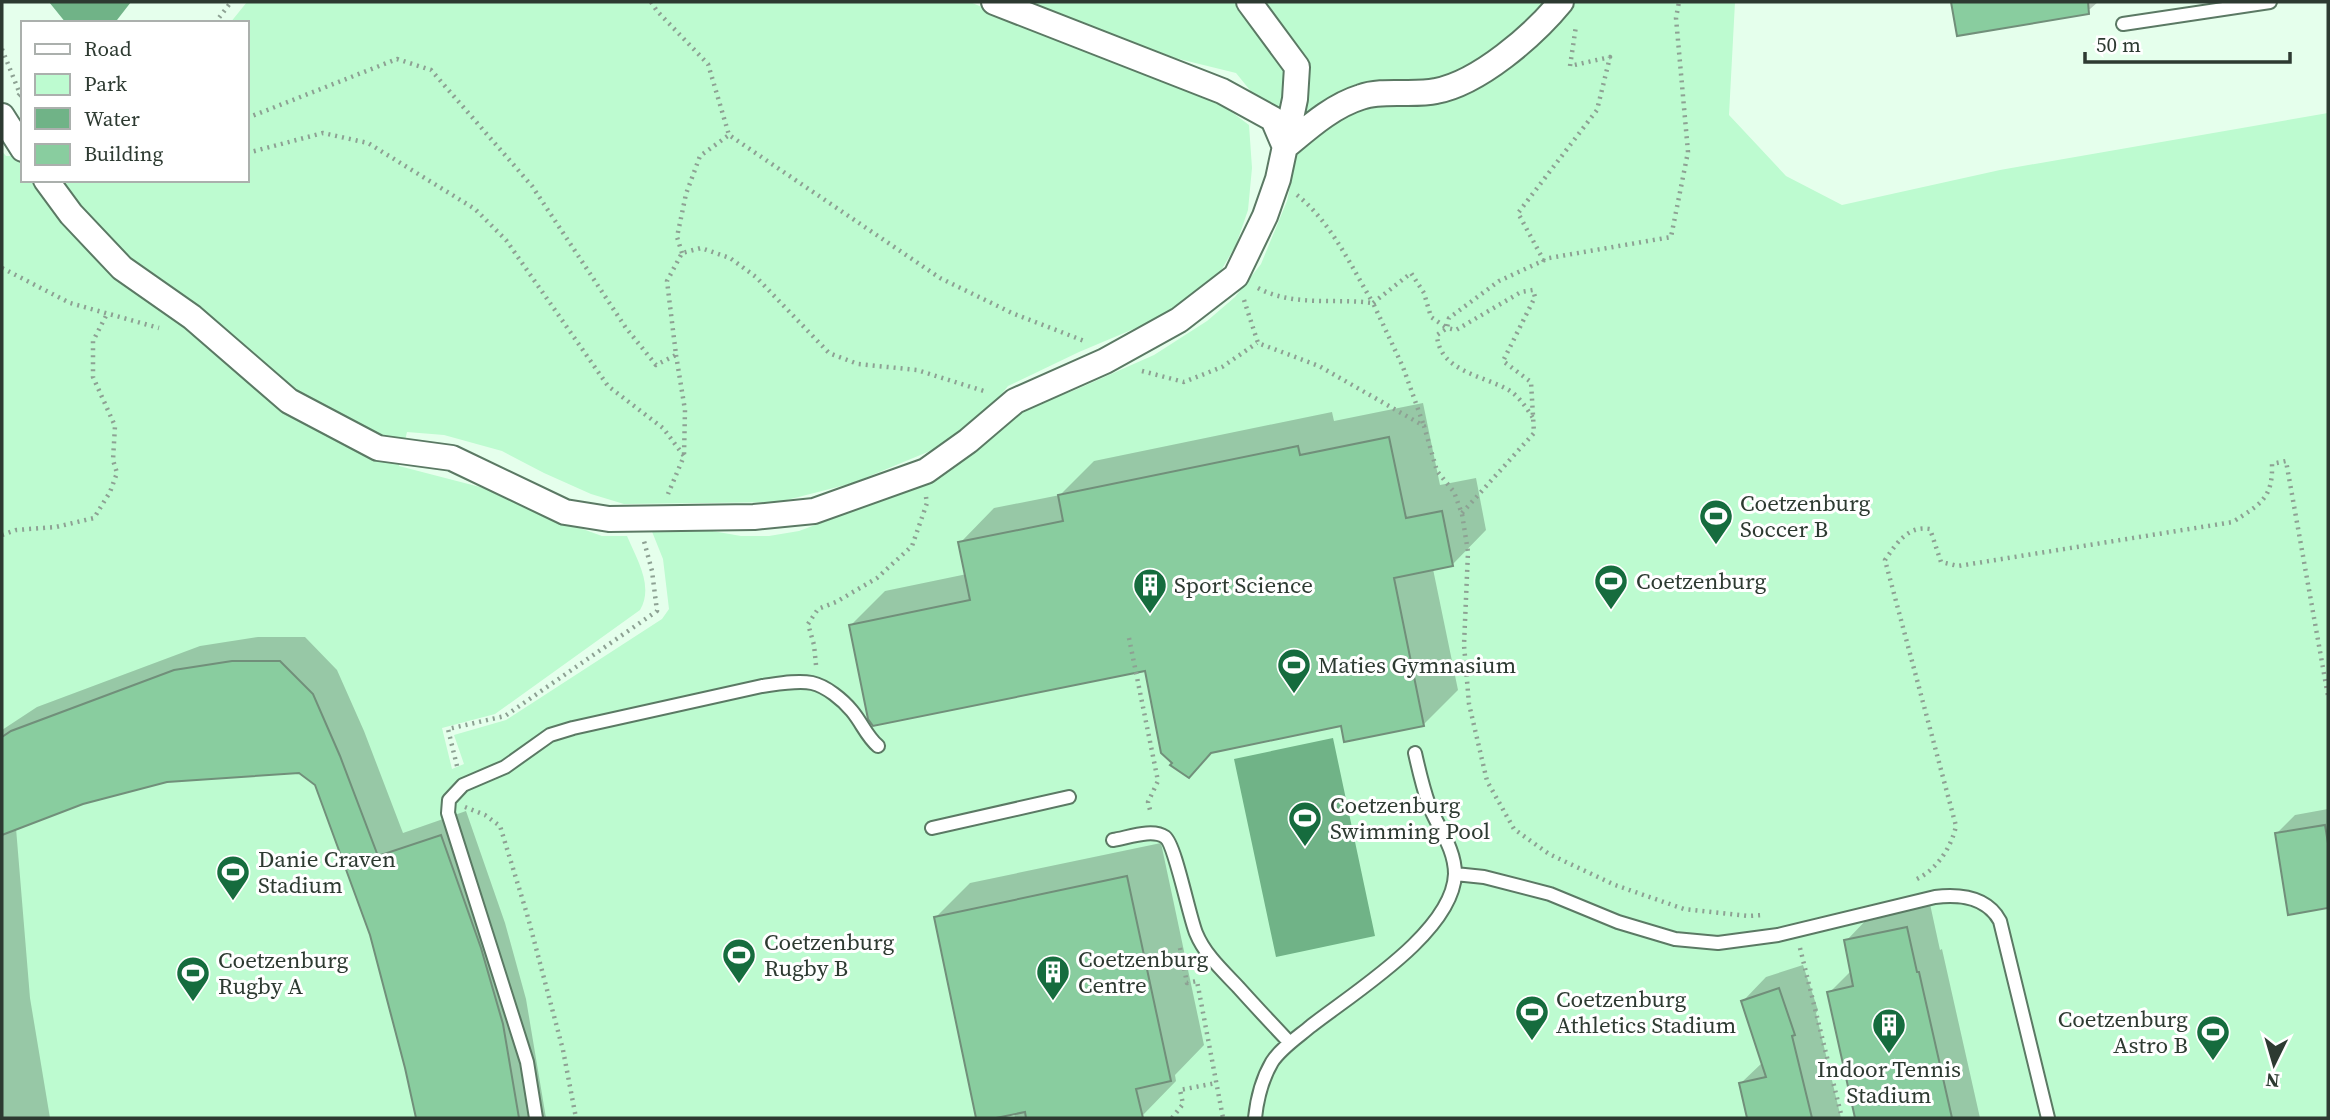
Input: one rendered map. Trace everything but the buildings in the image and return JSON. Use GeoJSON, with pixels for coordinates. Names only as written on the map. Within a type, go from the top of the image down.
{"type":"FeatureCollection","features":[{"type":"Feature","properties":{"kind":"street"},"geometry":{"type":"LineString","coordinates":[[994,2],[1222,91],[1273,119],[1285,147]]}},
{"type":"Feature","properties":{"kind":"street"},"geometry":{"type":"LineString","coordinates":[[47,182],[71,214],[122,268],[192,317],[289,401],[378,448],[452,458],[565,512],[609,519],[754,517],[814,511],[926,471],[968,441],[1015,401],[1105,361],[1179,320],[1236,276],[1265,216],[1278,179],[1295,99],[1297,67],[1249,2]]}},
{"type":"Feature","properties":{"kind":"street"},"geometry":{"type":"LineString","coordinates":[[1285,147],[1325,114],[1362,96],[1436,91],[1466,82],[1494,65],[1552,13],[1569,8]]}},
{"type":"Feature","properties":{"kind":"street"},"geometry":{"type":"LineString","coordinates":[[6,108],[21,144]]}},
{"type":"Feature","properties":{"kind":"lane"},"geometry":{"type":"LineString","coordinates":[[2123,24],[2270,2]]}},
{"type":"Feature","properties":{"kind":"lane"},"geometry":{"type":"LineString","coordinates":[[536,1118],[527,1062],[448,813],[449,800],[463,785],[505,766],[550,735],[762,686],[812,683],[838,697],[852,710],[865,732],[878,746]]}},
{"type":"Feature","properties":{"kind":"lane"},"geometry":{"type":"LineString","coordinates":[[1255,1118],[1261,1085],[1273,1060],[1290,1043],[1400,958],[1425,935],[1444,908],[1455,874],[1453,854],[1430,807],[1415,753]]}},
{"type":"Feature","properties":{"kind":"lane"},"geometry":{"type":"LineString","coordinates":[[932,828],[1069,797]]}},
{"type":"Feature","properties":{"kind":"lane"},"geometry":{"type":"LineString","coordinates":[[1112,840],[1155,833],[1169,840],[1197,937],[1209,956],[1290,1043]]}},
{"type":"Feature","properties":{"kind":"lane"},"geometry":{"type":"LineString","coordinates":[[1455,874],[1484,877],[1550,894],[1618,922],[1675,939],[1718,943],[1778,935],[1935,897],[1947,895],[1972,898],[1993,909],[2000,921],[2048,1118]]}},
{"type":"Feature","properties":{"kind":"path"},"geometry":{"type":"LineString","coordinates":[[217,21],[231,2]]}},
{"type":"Feature","properties":{"kind":"path"},"geometry":{"type":"LineString","coordinates":[[651,2],[708,64],[729,135],[940,278],[1012,313],[1091,344],[1105,361],[1184,382],[1222,368],[1258,343]]}},
{"type":"Feature","properties":{"kind":"path"},"geometry":{"type":"LineString","coordinates":[[1533,418],[1509,390],[1447,360],[1438,349],[1437,335],[1447,328],[1449,318],[1499,281],[1549,258],[1671,237],[1688,152],[1676,18],[1679,2]]}},
{"type":"Feature","properties":{"kind":"path"},"geometry":{"type":"LineString","coordinates":[[1544,261],[1518,213],[1597,110],[1610,57],[1570,66],[1569,8]]}},
{"type":"Feature","properties":{"kind":"path"},"geometry":{"type":"LineString","coordinates":[[2,49],[20,94],[6,108]]}},
{"type":"Feature","properties":{"kind":"path"},"geometry":{"type":"LineString","coordinates":[[248,118],[397,59],[430,70],[532,186],[626,328],[656,365],[676,355]]}},
{"type":"Feature","properties":{"kind":"path"},"geometry":{"type":"LineString","coordinates":[[248,153],[323,133],[368,143],[475,209],[506,240],[608,386],[663,428],[684,456]]}},
{"type":"Feature","properties":{"kind":"path"},"geometry":{"type":"LineString","coordinates":[[458,772],[448,729],[505,716],[657,611],[652,571],[639,519],[668,494],[684,456],[685,410],[667,281],[682,253],[677,237],[686,194],[700,156],[729,135]]}},
{"type":"Feature","properties":{"kind":"path"},"geometry":{"type":"LineString","coordinates":[[1278,179],[1313,208],[1373,303],[1404,367],[1437,471],[1454,492],[1462,513],[1468,552],[1464,645],[1469,704],[1487,781],[1514,829],[1549,854],[1615,885],[1684,909],[1748,916],[1791,913],[1842,1118]]}},
{"type":"Feature","properties":{"kind":"path"},"geometry":{"type":"LineString","coordinates":[[682,253],[701,248],[730,257],[756,278],[829,354],[858,364],[917,370],[1015,401]]}},
{"type":"Feature","properties":{"kind":"path"},"geometry":{"type":"LineString","coordinates":[[2,268],[70,303],[149,323],[170,332]]}},
{"type":"Feature","properties":{"kind":"path"},"geometry":{"type":"LineString","coordinates":[[1236,276],[1266,292],[1303,301],[1350,300],[1373,303],[1411,273],[1424,293],[1431,317],[1447,328],[1456,330],[1521,292],[1533,290],[1533,305],[1503,361],[1531,382],[1534,433],[1462,513]]}},
{"type":"Feature","properties":{"kind":"path"},"geometry":{"type":"LineString","coordinates":[[1236,276],[1258,343]]}},
{"type":"Feature","properties":{"kind":"path"},"geometry":{"type":"LineString","coordinates":[[2,535],[16,530],[56,527],[94,518],[110,492],[117,473],[113,460],[115,426],[93,377],[93,341],[108,312]]}},
{"type":"Feature","properties":{"kind":"path"},"geometry":{"type":"LineString","coordinates":[[1258,343],[1319,366],[1424,426]]}},
{"type":"Feature","properties":{"kind":"path"},"geometry":{"type":"LineString","coordinates":[[1908,881],[1920,878],[1940,861],[1954,836],[1956,826],[1885,560],[1900,538],[1922,527],[1930,528],[1941,562],[1958,566],[2233,522],[2259,505],[2273,485],[2272,464],[2286,461],[2328,696]]}},
{"type":"Feature","properties":{"kind":"path"},"geometry":{"type":"LineString","coordinates":[[812,683],[816,665],[808,624],[818,609],[836,602],[877,578],[912,546],[927,503],[926,471]]}},
{"type":"Feature","properties":{"kind":"path"},"geometry":{"type":"LineString","coordinates":[[1129,638],[1158,781],[1149,802],[1151,817]]}},
{"type":"Feature","properties":{"kind":"path"},"geometry":{"type":"LineString","coordinates":[[465,807],[485,815],[500,826],[527,914],[563,1050],[576,1118]]}},
{"type":"Feature","properties":{"kind":"path"},"geometry":{"type":"LineString","coordinates":[[1179,943],[1187,983],[1197,981],[1223,1118]]}},
{"type":"Feature","properties":{"kind":"path"},"geometry":{"type":"LineString","coordinates":[[1172,1118],[1183,1104],[1180,1090],[1216,1083]]}},
{"type":"Feature","properties":{"kind":"green space","name":"Coetzenburg"},"geometry":{"type":"Polygon","coordinates":[[[247,2],[970,2],[1071,45],[1213,98],[1249,125],[1252,168],[1248,210],[1236,245],[1219,274],[1181,309],[1079,352],[1008,386],[981,420],[942,446],[853,483],[779,502],[624,504],[591,494],[502,451],[444,435],[407,432],[399,466],[503,493],[555,519],[602,536],[627,536],[645,582],[644,601],[640,610],[495,714],[442,728],[452,769],[464,764],[454,735],[506,720],[662,619],[669,609],[663,559],[651,529],[695,528],[741,536],[769,536],[799,531],[834,518],[1015,412],[1075,390],[1154,355],[1207,321],[1235,297],[1261,264],[1287,201],[1298,149],[1236,73],[1175,58],[1024,2],[1735,2],[1729,115],[1786,176],[1842,205],[2000,170],[2328,113],[2328,1118],[2,1118],[2,151],[6,156],[21,156],[21,182],[248,182],[248,21],[232,21],[247,2]]]}},
{"type":"Feature","properties":{"kind":"water"},"geometry":{"type":"Polygon","coordinates":[[[49,2],[131,2],[117,20],[64,21],[49,2]]]}},
{"type":"Feature","properties":{"kind":"water","name":"Coetzenburg Swimming Pool"},"geometry":{"type":"Polygon","coordinates":[[[1333,738],[1375,936],[1276,957],[1234,759],[1333,738]]]}},
{"type":"Feature","properties":{"kind":"place","name":"Coetzenburg Soccer B"},"geometry":{"type":"Point","coordinates":[1716,546]}},
{"type":"Feature","properties":{"kind":"place","name":"Coetzenburg"},"geometry":{"type":"Point","coordinates":[1611,611]}},
{"type":"Feature","properties":{"kind":"place","name":"Sport Science"},"geometry":{"type":"Point","coordinates":[1150,615]}},
{"type":"Feature","properties":{"kind":"place","name":"Maties Gymnasium"},"geometry":{"type":"Point","coordinates":[1294,695]}},
{"type":"Feature","properties":{"kind":"place","name":"Coetzenburg Swimming Pool"},"geometry":{"type":"Point","coordinates":[1305,848]}},
{"type":"Feature","properties":{"kind":"place","name":"Danie Craven Stadium"},"geometry":{"type":"Point","coordinates":[233,902]}},
{"type":"Feature","properties":{"kind":"place","name":"Coetzenburg Rugby B"},"geometry":{"type":"Point","coordinates":[739,985]}},
{"type":"Feature","properties":{"kind":"place","name":"Coetzenburg Centre"},"geometry":{"type":"Point","coordinates":[1053,1002]}},
{"type":"Feature","properties":{"kind":"place","name":"Coetzenburg Rugby A"},"geometry":{"type":"Point","coordinates":[193,1003]}},
{"type":"Feature","properties":{"kind":"place","name":"Coetzenburg Athletics Stadium"},"geometry":{"type":"Point","coordinates":[1532,1042]}},
{"type":"Feature","properties":{"kind":"place","name":"Indoor Tennis Stadium"},"geometry":{"type":"Point","coordinates":[1889,1055]}},
{"type":"Feature","properties":{"kind":"place","name":"Coetzenburg Astro B"},"geometry":{"type":"Point","coordinates":[2213,1062]}}]}
